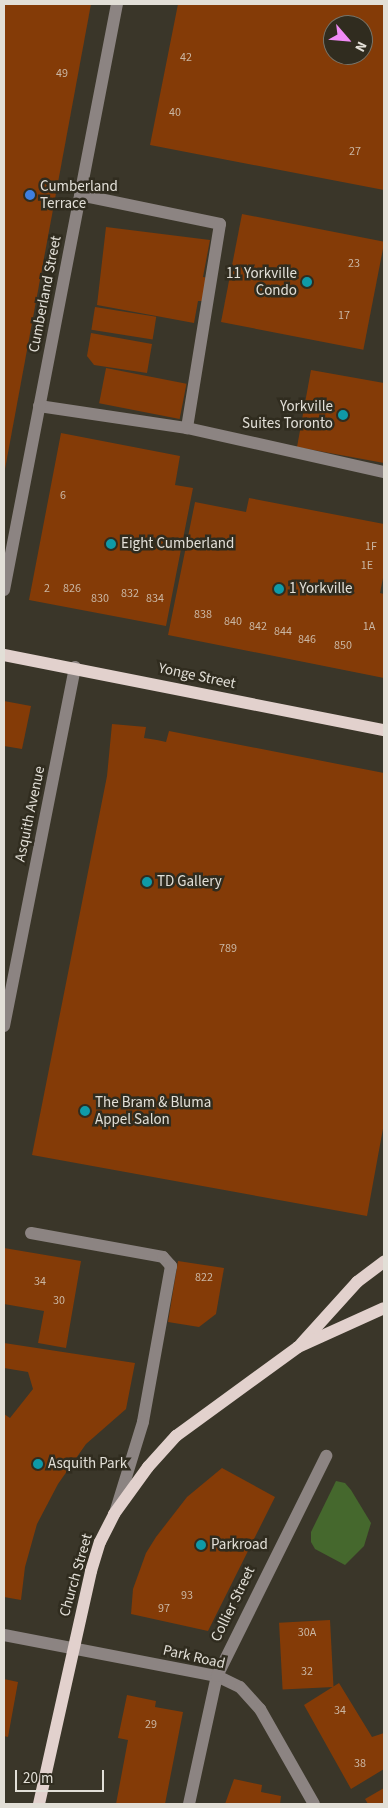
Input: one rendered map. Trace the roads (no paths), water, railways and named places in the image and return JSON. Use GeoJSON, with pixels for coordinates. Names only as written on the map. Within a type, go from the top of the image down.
{"type":"FeatureCollection","features":[{"type":"Feature","properties":{"kind":"main road","name":"Yonge Street"},"geometry":{"type":"LineString","coordinates":[[4,654],[384,730]]}},
{"type":"Feature","properties":{"kind":"main road","name":"Church Street"},"geometry":{"type":"LineString","coordinates":[[39,1804],[72,1649],[100,1542],[114,1514],[148,1467],[176,1436],[298,1347],[357,1282],[384,1262]]}},
{"type":"Feature","properties":{"kind":"main road","name":"Church Street"},"geometry":{"type":"LineString","coordinates":[[298,1347],[384,1308]]}},
{"type":"Feature","properties":{"kind":"street","name":"Cumberland Street"},"geometry":{"type":"LineString","coordinates":[[4,590],[117,4]]}},
{"type":"Feature","properties":{"kind":"street"},"geometry":{"type":"LineString","coordinates":[[80,196],[220,224],[187,428]]}},
{"type":"Feature","properties":{"kind":"street"},"geometry":{"type":"LineString","coordinates":[[39,406],[187,428],[384,472]]}},
{"type":"Feature","properties":{"kind":"street","name":"Asquith Avenue"},"geometry":{"type":"LineString","coordinates":[[4,1026],[75,667]]}},
{"type":"Feature","properties":{"kind":"street"},"geometry":{"type":"LineString","coordinates":[[31,1233],[163,1257],[171,1266],[144,1422],[114,1514]]}},
{"type":"Feature","properties":{"kind":"street","name":"Collier Street"},"geometry":{"type":"LineString","coordinates":[[189,1804],[217,1676],[326,1456]]}},
{"type":"Feature","properties":{"kind":"street","name":"Park Road"},"geometry":{"type":"LineString","coordinates":[[4,1635],[217,1676],[240,1687],[252,1698],[314,1804]]}},
{"type":"Feature","properties":{"kind":"place","name":"Cumberland Terrace"},"geometry":{"type":"Point","coordinates":[30,195]}},
{"type":"Feature","properties":{"kind":"place","name":"11 Yorkville Condo"},"geometry":{"type":"Point","coordinates":[307,282]}},
{"type":"Feature","properties":{"kind":"place","name":"Yorkville Suites Toronto"},"geometry":{"type":"Point","coordinates":[343,415]}},
{"type":"Feature","properties":{"kind":"place","name":"Eight Cumberland"},"geometry":{"type":"Point","coordinates":[111,544]}},
{"type":"Feature","properties":{"kind":"place","name":"1 Yorkville"},"geometry":{"type":"Point","coordinates":[279,589]}},
{"type":"Feature","properties":{"kind":"place","name":"TD Gallery"},"geometry":{"type":"Point","coordinates":[147,882]}},
{"type":"Feature","properties":{"kind":"place","name":"The Bram & Bluma Appel Salon"},"geometry":{"type":"Point","coordinates":[85,1111]}},
{"type":"Feature","properties":{"kind":"place","name":"Asquith Park"},"geometry":{"type":"Point","coordinates":[38,1464]}},
{"type":"Feature","properties":{"kind":"place","name":"Parkroad"},"geometry":{"type":"Point","coordinates":[201,1545]}}]}
